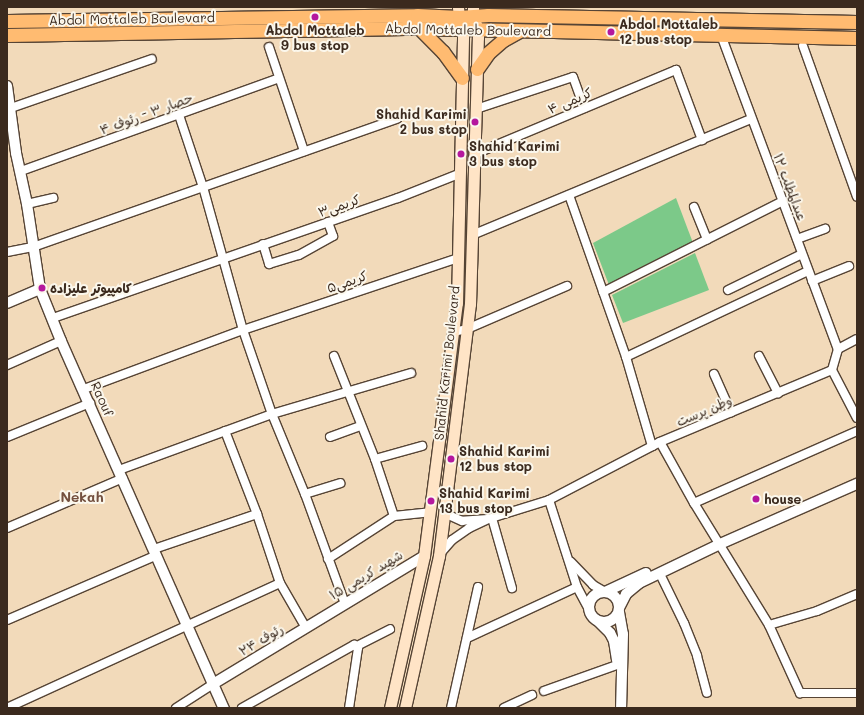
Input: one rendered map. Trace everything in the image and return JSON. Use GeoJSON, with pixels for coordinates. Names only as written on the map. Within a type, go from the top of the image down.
{"type":"FeatureCollection","features":[{"type":"Feature","properties":{"kind":"main road"},"geometry":{"type":"LineString","coordinates":[[417,15],[429,7]]}},
{"type":"Feature","properties":{"kind":"main road","name":"Abdol Mottaleb Boulevard"},"geometry":{"type":"LineString","coordinates":[[7,36],[419,28],[460,18],[473,12],[488,15],[857,22]]}},
{"type":"Feature","properties":{"kind":"main road","name":"Shahid Karimi Boulevard"},"geometry":{"type":"LineString","coordinates":[[405,708],[438,556],[470,304],[478,29],[473,12]]}},
{"type":"Feature","properties":{"kind":"main road","name":"Abdol Mottaleb Boulevard"},"geometry":{"type":"LineString","coordinates":[[7,21],[417,15],[460,18],[478,29],[857,38]]}},
{"type":"Feature","properties":{"kind":"main road","name":"Shahid Karimi Boulevard"},"geometry":{"type":"LineString","coordinates":[[390,708],[424,556],[452,332],[457,303],[462,78],[460,18]]}},
{"type":"Feature","properties":{"kind":"main road"},"geometry":{"type":"LineString","coordinates":[[419,28],[443,52],[462,78]]}},
{"type":"Feature","properties":{"kind":"main road"},"geometry":{"type":"LineString","coordinates":[[477,69],[488,53],[503,40],[520,30]]}},
{"type":"Feature","properties":{"kind":"street","name":"عبدالمطلب ۱۲"},"geometry":{"type":"LineString","coordinates":[[721,35],[751,119],[838,349]]}},
{"type":"Feature","properties":{"kind":"street"},"geometry":{"type":"LineString","coordinates":[[803,46],[857,197]]}},
{"type":"Feature","properties":{"kind":"street"},"geometry":{"type":"LineString","coordinates":[[269,47],[304,151]]}},
{"type":"Feature","properties":{"kind":"street"},"geometry":{"type":"LineString","coordinates":[[11,108],[152,59]]}},
{"type":"Feature","properties":{"kind":"street","name":"کریمی ۴"},"geometry":{"type":"LineString","coordinates":[[475,154],[676,70],[702,140]]}},
{"type":"Feature","properties":{"kind":"street"},"geometry":{"type":"LineString","coordinates":[[476,109],[573,77],[584,108]]}},
{"type":"Feature","properties":{"kind":"street","name":"حصار ۳ - رئوف ۴"},"geometry":{"type":"LineString","coordinates":[[21,171],[280,78]]}},
{"type":"Feature","properties":{"kind":"street","name":"Raouf"},"geometry":{"type":"LineString","coordinates":[[7,86],[16,153],[27,204],[40,289],[61,341],[84,389],[224,708]]}},
{"type":"Feature","properties":{"kind":"street"},"geometry":{"type":"LineString","coordinates":[[179,115],[203,187],[243,330],[272,414],[305,494],[345,604]]}},
{"type":"Feature","properties":{"kind":"street"},"geometry":{"type":"LineString","coordinates":[[7,252],[33,247],[397,119]]}},
{"type":"Feature","properties":{"kind":"street"},"geometry":{"type":"LineString","coordinates":[[472,235],[751,119]]}},
{"type":"Feature","properties":{"kind":"street","name":"کریمی۳"},"geometry":{"type":"LineString","coordinates":[[53,318],[398,198],[461,173]]}},
{"type":"Feature","properties":{"kind":"street"},"geometry":{"type":"LineString","coordinates":[[569,195],[626,357],[652,446]]}},
{"type":"Feature","properties":{"kind":"street"},"geometry":{"type":"LineString","coordinates":[[27,204],[53,198]]}},
{"type":"Feature","properties":{"kind":"street"},"geometry":{"type":"LineString","coordinates":[[603,292],[783,201]]}},
{"type":"Feature","properties":{"kind":"street"},"geometry":{"type":"LineString","coordinates":[[694,207],[707,240]]}},
{"type":"Feature","properties":{"kind":"street"},"geometry":{"type":"LineString","coordinates":[[263,244],[269,264],[299,255],[332,236],[328,222]]}},
{"type":"Feature","properties":{"kind":"street"},"geometry":{"type":"LineString","coordinates":[[797,239],[825,229]]}},
{"type":"Feature","properties":{"kind":"street"},"geometry":{"type":"LineString","coordinates":[[728,290],[802,254]]}},
{"type":"Feature","properties":{"kind":"street","name":"کریمی۵"},"geometry":{"type":"LineString","coordinates":[[84,389],[243,330],[458,258]]}},
{"type":"Feature","properties":{"kind":"street"},"geometry":{"type":"LineString","coordinates":[[812,281],[849,266]]}},
{"type":"Feature","properties":{"kind":"street"},"geometry":{"type":"LineString","coordinates":[[626,357],[808,271]]}},
{"type":"Feature","properties":{"kind":"street"},"geometry":{"type":"LineString","coordinates":[[452,332],[467,329],[567,286]]}},
{"type":"Feature","properties":{"kind":"street"},"geometry":{"type":"LineString","coordinates":[[7,303],[40,289]]}},
{"type":"Feature","properties":{"kind":"street"},"geometry":{"type":"LineString","coordinates":[[857,339],[838,349],[832,370],[857,418]]}},
{"type":"Feature","properties":{"kind":"street"},"geometry":{"type":"LineString","coordinates":[[7,365],[61,341]]}},
{"type":"Feature","properties":{"kind":"street"},"geometry":{"type":"LineString","coordinates":[[334,356],[374,459],[394,516]]}},
{"type":"Feature","properties":{"kind":"street"},"geometry":{"type":"LineString","coordinates":[[759,356],[778,393]]}},
{"type":"Feature","properties":{"kind":"street","name":"وطن پرست"},"geometry":{"type":"LineString","coordinates":[[490,518],[549,500],[660,442],[832,370]]}},
{"type":"Feature","properties":{"kind":"street"},"geometry":{"type":"LineString","coordinates":[[7,528],[121,474],[225,431],[272,414],[348,393],[411,373]]}},
{"type":"Feature","properties":{"kind":"street"},"geometry":{"type":"LineString","coordinates":[[714,374],[731,412]]}},
{"type":"Feature","properties":{"kind":"street"},"geometry":{"type":"LineString","coordinates":[[7,437],[90,403]]}},
{"type":"Feature","properties":{"kind":"street"},"geometry":{"type":"LineString","coordinates":[[330,437],[361,426]]}},
{"type":"Feature","properties":{"kind":"street"},"geometry":{"type":"LineString","coordinates":[[225,431],[257,514],[280,583],[306,628]]}},
{"type":"Feature","properties":{"kind":"street"},"geometry":{"type":"LineString","coordinates":[[694,503],[857,431]]}},
{"type":"Feature","properties":{"kind":"street"},"geometry":{"type":"LineString","coordinates":[[660,442],[694,503],[769,625],[800,693],[857,692]]}},
{"type":"Feature","properties":{"kind":"street"},"geometry":{"type":"LineString","coordinates":[[374,459],[422,446]]}},
{"type":"Feature","properties":{"kind":"street"},"geometry":{"type":"LineString","coordinates":[[305,494],[340,483]]}},
{"type":"Feature","properties":{"kind":"street"},"geometry":{"type":"LineString","coordinates":[[599,622],[611,621],[631,588],[720,544],[857,484]]}},
{"type":"Feature","properties":{"kind":"street"},"geometry":{"type":"LineString","coordinates":[[549,500],[578,587],[592,617],[608,630],[614,641],[621,705]]}},
{"type":"Feature","properties":{"kind":"street"},"geometry":{"type":"LineString","coordinates":[[328,559],[394,516],[430,512]]}},
{"type":"Feature","properties":{"kind":"street"},"geometry":{"type":"LineString","coordinates":[[444,513],[462,521],[490,518]]}},
{"type":"Feature","properties":{"kind":"street"},"geometry":{"type":"LineString","coordinates":[[7,620],[156,552],[257,514]]}},
{"type":"Feature","properties":{"kind":"street"},"geometry":{"type":"LineString","coordinates":[[438,556],[452,540],[469,528],[490,518]]}},
{"type":"Feature","properties":{"kind":"street"},"geometry":{"type":"LineString","coordinates":[[490,518],[512,588]]}},
{"type":"Feature","properties":{"kind":"street"},"geometry":{"type":"LineString","coordinates":[[589,610],[591,599],[597,593],[605,592],[662,565],[720,544]]}},
{"type":"Feature","properties":{"kind":"street","name":"شهید کریمی ۱۵"},"geometry":{"type":"LineString","coordinates":[[322,617],[424,556]]}},
{"type":"Feature","properties":{"kind":"street"},"geometry":{"type":"LineString","coordinates":[[568,558],[593,585],[615,597],[623,634],[621,705]]}},
{"type":"Feature","properties":{"kind":"street"},"geometry":{"type":"LineString","coordinates":[[660,574],[687,630],[697,656],[707,693]]}},
{"type":"Feature","properties":{"kind":"street"},"geometry":{"type":"LineString","coordinates":[[7,708],[280,583]]}},
{"type":"Feature","properties":{"kind":"street"},"geometry":{"type":"LineString","coordinates":[[451,708],[478,587]]}},
{"type":"Feature","properties":{"kind":"street"},"geometry":{"type":"LineString","coordinates":[[467,638],[578,587]]}},
{"type":"Feature","properties":{"kind":"street"},"geometry":{"type":"LineString","coordinates":[[769,625],[817,611],[857,594]]}},
{"type":"Feature","properties":{"kind":"street","name":"رئوف ۲۴"},"geometry":{"type":"LineString","coordinates":[[214,684],[322,617]]}},
{"type":"Feature","properties":{"kind":"street"},"geometry":{"type":"LineString","coordinates":[[242,708],[354,645],[357,646],[390,628]]}},
{"type":"Feature","properties":{"kind":"street"},"geometry":{"type":"LineString","coordinates":[[349,708],[358,648],[357,646]]}},
{"type":"Feature","properties":{"kind":"street"},"geometry":{"type":"LineString","coordinates":[[544,691],[617,665]]}},
{"type":"Feature","properties":{"kind":"street"},"geometry":{"type":"LineString","coordinates":[[176,708],[214,684]]}},
{"type":"Feature","properties":{"kind":"street"},"geometry":{"type":"LineString","coordinates":[[504,708],[532,695]]}},
{"type":"Feature","properties":{"kind":"green space"},"geometry":{"type":"Polygon","coordinates":[[[676,198],[693,243],[609,285],[593,243],[676,198]]]}},
{"type":"Feature","properties":{"kind":"green space"},"geometry":{"type":"Polygon","coordinates":[[[695,253],[709,290],[623,323],[612,295],[695,253]]]}},
{"type":"Feature","properties":{"kind":"place","name":"Abdol Mottaleb 9 bus stop"},"geometry":{"type":"Point","coordinates":[315,17]}},
{"type":"Feature","properties":{"kind":"place","name":"Abdol Mottaleb 12 bus stop"},"geometry":{"type":"Point","coordinates":[611,32]}},
{"type":"Feature","properties":{"kind":"place","name":"Shahid Karimi 2 bus stop"},"geometry":{"type":"Point","coordinates":[475,122]}},
{"type":"Feature","properties":{"kind":"place","name":"Shahid Karimi 3 bus stop"},"geometry":{"type":"Point","coordinates":[461,154]}},
{"type":"Feature","properties":{"kind":"place","name":"کامپیوتر علیزاده"},"geometry":{"type":"Point","coordinates":[42,288]}},
{"type":"Feature","properties":{"kind":"place","name":"Shahid Karimi 12 bus stop"},"geometry":{"type":"Point","coordinates":[451,459]}},
{"type":"Feature","properties":{"kind":"place","name":"house"},"geometry":{"type":"Point","coordinates":[756,499]}},
{"type":"Feature","properties":{"kind":"place","name":"Shahid Karimi 13 bus stop"},"geometry":{"type":"Point","coordinates":[431,501]}},
{"type":"Feature","properties":{"kind":"district","name":"Nekah"},"geometry":{"type":"Point","coordinates":[82,497]}}]}
